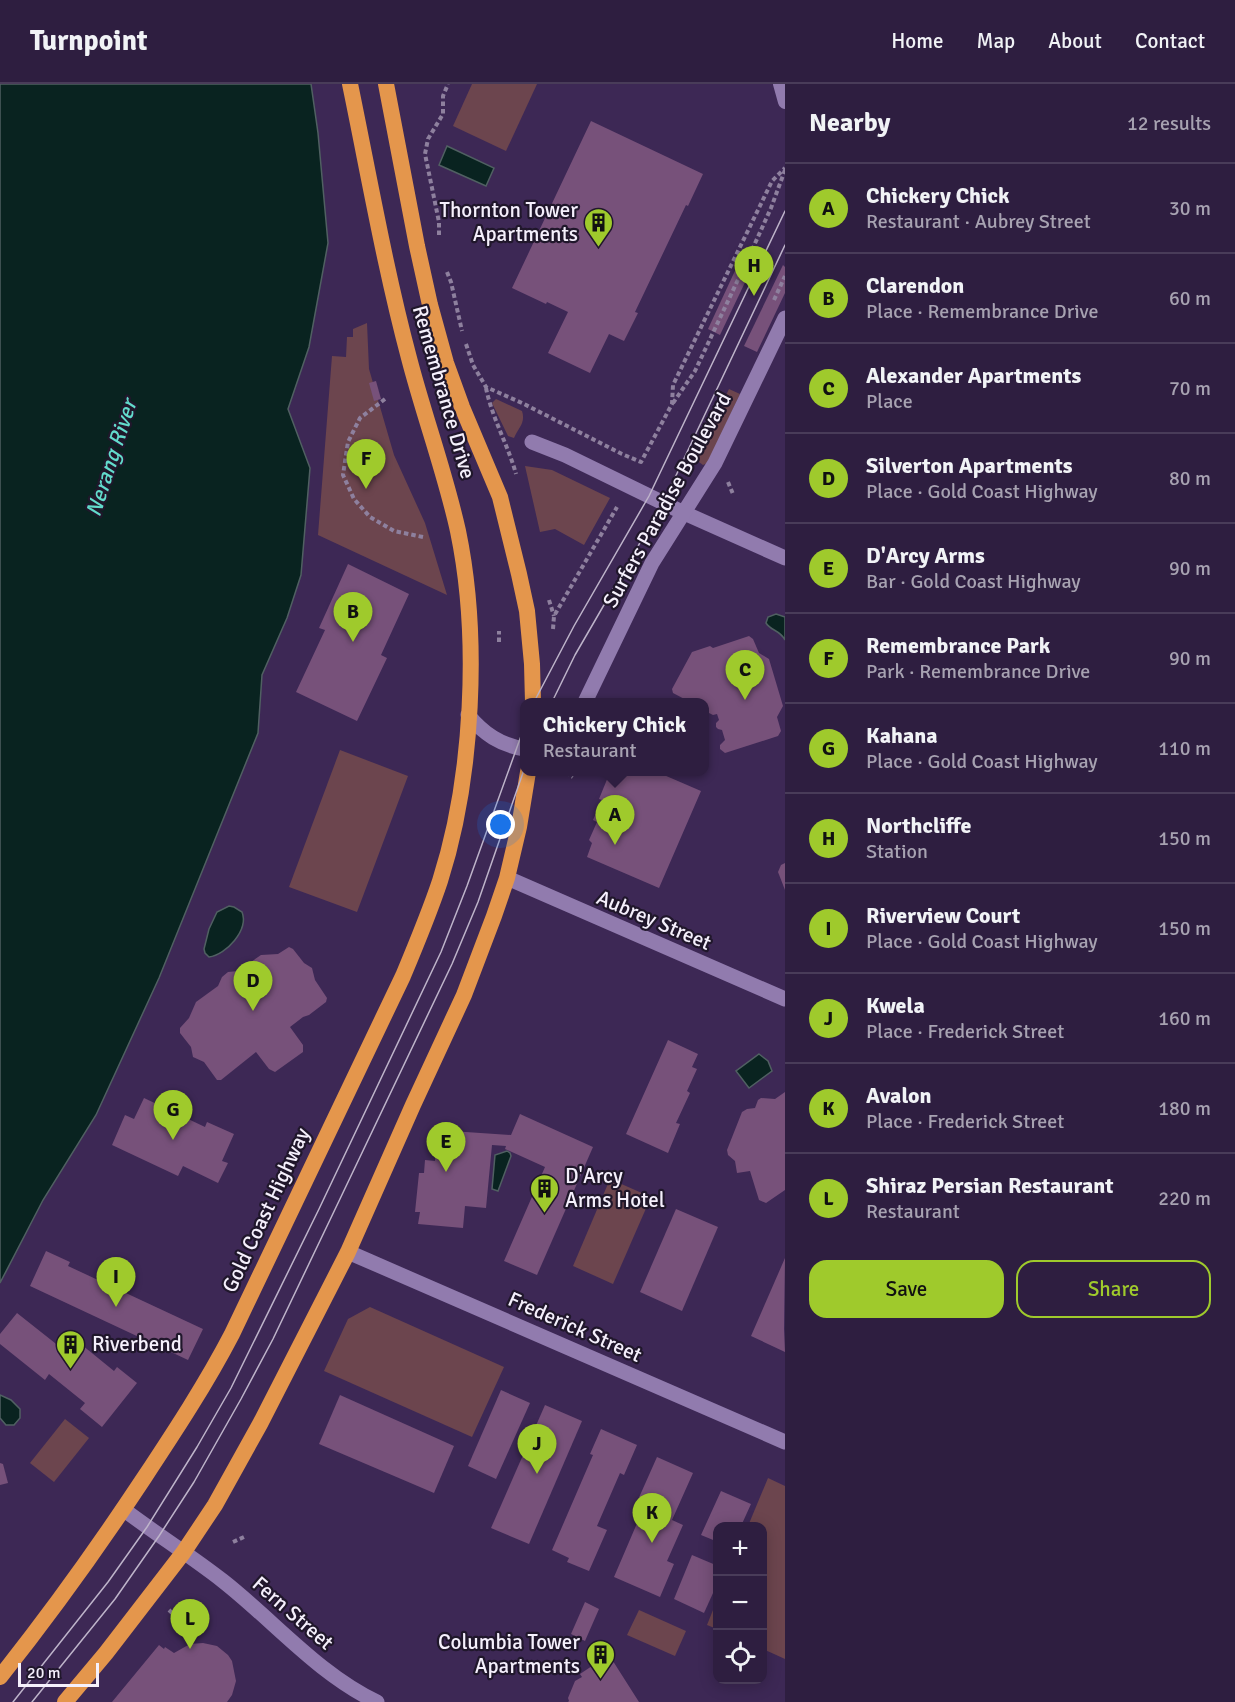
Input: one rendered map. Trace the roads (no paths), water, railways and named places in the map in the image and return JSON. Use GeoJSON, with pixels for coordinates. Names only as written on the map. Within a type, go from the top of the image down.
{"type":"FeatureCollection","features":[{"type":"Feature","properties":{"kind":"highway","name":"Remembrance Drive"},"geometry":{"type":"LineString","coordinates":[[350,84],[397,310],[427,421],[447,484],[458,533],[468,595],[470,668],[468,715]]}},
{"type":"Feature","properties":{"kind":"highway","name":"Remembrance Drive"},"geometry":{"type":"LineString","coordinates":[[386,84],[430,305],[454,385],[500,496],[519,574],[527,612],[533,698]]}},
{"type":"Feature","properties":{"kind":"highway","name":"Gold Coast Highway"},"geometry":{"type":"LineString","coordinates":[[0,1677],[123,1509],[208,1379],[232,1334],[403,976],[425,925],[454,823],[464,771],[468,715]]}},
{"type":"Feature","properties":{"kind":"highway"},"geometry":{"type":"LineString","coordinates":[[65,1702],[183,1553],[215,1505],[260,1425],[348,1252],[412,1105],[464,995],[507,878],[529,776]]}},
{"type":"Feature","properties":{"kind":"street","name":"Surfers Paradise Boulevard"},"geometry":{"type":"LineString","coordinates":[[587,698],[652,563],[715,463],[785,318]]}},
{"type":"Feature","properties":{"kind":"street"},"geometry":{"type":"LineString","coordinates":[[532,442],[566,455],[684,513],[785,558]]}},
{"type":"Feature","properties":{"kind":"street"},"geometry":{"type":"LineString","coordinates":[[468,715],[495,740],[520,748]]}},
{"type":"Feature","properties":{"kind":"street","name":"Aubrey Street"},"geometry":{"type":"LineString","coordinates":[[507,878],[785,999]]}},
{"type":"Feature","properties":{"kind":"street","name":"Frederick Street"},"geometry":{"type":"LineString","coordinates":[[348,1252],[785,1442]]}},
{"type":"Feature","properties":{"kind":"street","name":"Fern Street"},"geometry":{"type":"LineString","coordinates":[[123,1509],[223,1582],[324,1668],[377,1702]]}},
{"type":"Feature","properties":{"kind":"lane"},"geometry":{"type":"LineString","coordinates":[[780,84],[785,102]]}},
{"type":"Feature","properties":{"kind":"water","name":"Nerang River"},"geometry":{"type":"Polygon","coordinates":[[[0,84],[311,84],[328,243],[309,347],[288,409],[310,468],[301,575],[287,618],[262,675],[258,733],[159,978],[96,1115],[43,1200],[0,1283],[0,84]]]}},
{"type":"Feature","properties":{"kind":"water"},"geometry":{"type":"Polygon","coordinates":[[[447,146],[494,168],[486,186],[439,165],[447,146]]]}},
{"type":"Feature","properties":{"kind":"water"},"geometry":{"type":"Polygon","coordinates":[[[776,614],[785,617],[785,640],[781,634],[766,623],[768,617],[776,614]]]}},
{"type":"Feature","properties":{"kind":"water"},"geometry":{"type":"Polygon","coordinates":[[[229,906],[242,912],[243,919],[239,934],[229,947],[209,957],[204,949],[209,929],[217,912],[229,906]]]}},
{"type":"Feature","properties":{"kind":"water"},"geometry":{"type":"Polygon","coordinates":[[[759,1054],[768,1061],[772,1071],[749,1088],[736,1071],[759,1054]]]}},
{"type":"Feature","properties":{"kind":"water"},"geometry":{"type":"Polygon","coordinates":[[[507,1151],[511,1156],[498,1191],[492,1189],[495,1155],[507,1151]]]}},
{"type":"Feature","properties":{"kind":"water"},"geometry":{"type":"Polygon","coordinates":[[[0,1395],[11,1400],[20,1409],[20,1418],[14,1425],[6,1425],[0,1418],[0,1395]]]}},
{"type":"Feature","properties":{"kind":"tram line"},"geometry":{"type":"LineString","coordinates":[[536,698],[574,626],[649,496],[785,211]]}},
{"type":"Feature","properties":{"kind":"tram line"},"geometry":{"type":"LineString","coordinates":[[554,698],[575,655],[663,503],[785,245]]}},
{"type":"Feature","properties":{"kind":"tram line"},"geometry":{"type":"LineString","coordinates":[[13,1702],[108,1582],[147,1527],[231,1388],[441,952],[520,739]]}},
{"type":"Feature","properties":{"kind":"tram line"},"geometry":{"type":"LineString","coordinates":[[32,1702],[115,1599],[159,1536],[194,1482],[273,1339],[452,964],[478,902],[522,776]]}},
{"type":"Feature","properties":{"kind":"place","name":"Thornton Tower Apartments"},"geometry":{"type":"Point","coordinates":[599,248]}},
{"type":"Feature","properties":{"kind":"place","name":"Northcliffe"},"geometry":{"type":"Point","coordinates":[754,296]}},
{"type":"Feature","properties":{"kind":"place","name":"Remembrance Park"},"geometry":{"type":"Point","coordinates":[366,489]}},
{"type":"Feature","properties":{"kind":"place","name":"Clarendon"},"geometry":{"type":"Point","coordinates":[353,642]}},
{"type":"Feature","properties":{"kind":"place","name":"Alexander Apartments"},"geometry":{"type":"Point","coordinates":[745,700]}},
{"type":"Feature","properties":{"kind":"place","name":"Chickery Chick"},"geometry":{"type":"Point","coordinates":[615,845]}},
{"type":"Feature","properties":{"kind":"place","name":"Silverton Apartments"},"geometry":{"type":"Point","coordinates":[253,1011]}},
{"type":"Feature","properties":{"kind":"place","name":"Kahana"},"geometry":{"type":"Point","coordinates":[173,1140]}},
{"type":"Feature","properties":{"kind":"place","name":"D'Arcy Arms"},"geometry":{"type":"Point","coordinates":[446,1172]}},
{"type":"Feature","properties":{"kind":"place","name":"D'Arcy Arms Hotel"},"geometry":{"type":"Point","coordinates":[544,1214]}},
{"type":"Feature","properties":{"kind":"place","name":"Riverview Court"},"geometry":{"type":"Point","coordinates":[116,1307]}},
{"type":"Feature","properties":{"kind":"place","name":"Riverbend"},"geometry":{"type":"Point","coordinates":[71,1370]}},
{"type":"Feature","properties":{"kind":"place","name":"Kwela"},"geometry":{"type":"Point","coordinates":[537,1474]}},
{"type":"Feature","properties":{"kind":"place","name":"Avalon"},"geometry":{"type":"Point","coordinates":[652,1543]}},
{"type":"Feature","properties":{"kind":"place","name":"Shiraz Persian Restaurant"},"geometry":{"type":"Point","coordinates":[190,1649]}},
{"type":"Feature","properties":{"kind":"place","name":"Columbia Tower Apartments"},"geometry":{"type":"Point","coordinates":[601,1680]}}]}
